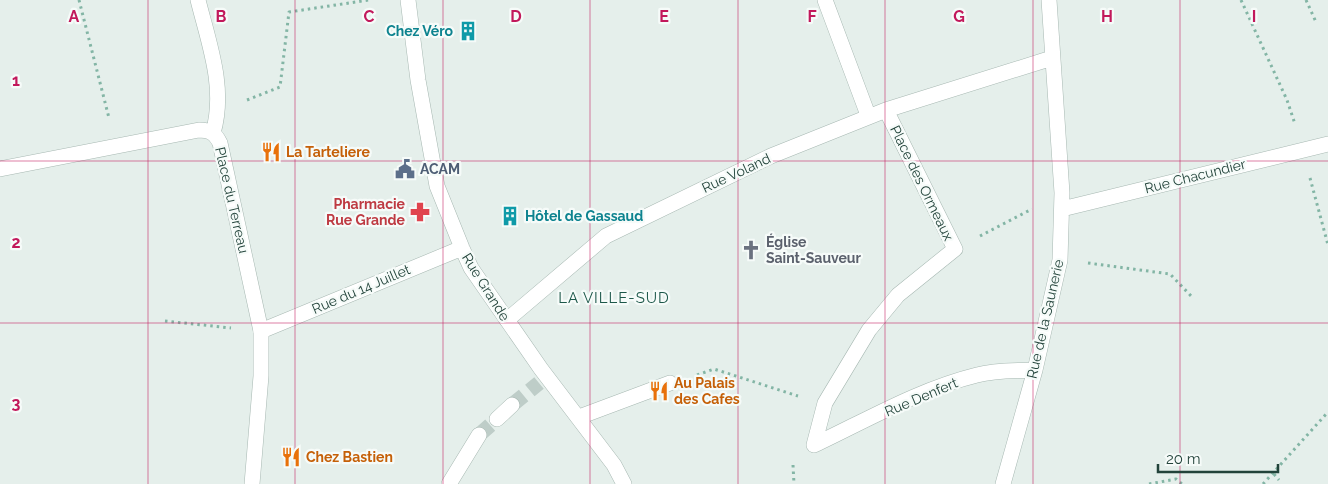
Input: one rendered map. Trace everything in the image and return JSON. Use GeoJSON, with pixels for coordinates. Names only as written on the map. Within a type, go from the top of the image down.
{"type":"FeatureCollection","features":[{"type":"Feature","properties":{"kind":"street"},"geometry":{"type":"LineString","coordinates":[[198,0],[218,80],[218,111],[213,133]]}},
{"type":"Feature","properties":{"kind":"street","name":"Rue Grande"},"geometry":{"type":"LineString","coordinates":[[408,0],[418,80],[437,186],[462,248],[471,268],[544,380],[579,416],[614,465],[624,484]]}},
{"type":"Feature","properties":{"kind":"street"},"geometry":{"type":"LineString","coordinates":[[825,0],[868,115]]}},
{"type":"Feature","properties":{"kind":"street","name":"Rue de la Saunerie"},"geometry":{"type":"LineString","coordinates":[[1002,484],[1035,370],[1060,260],[1062,193],[1049,0]]}},
{"type":"Feature","properties":{"kind":"street","name":"Place des Ormeaux"},"geometry":{"type":"LineString","coordinates":[[868,115],[1052,58]]}},
{"type":"Feature","properties":{"kind":"street","name":"Place des Ormeaux"},"geometry":{"type":"LineString","coordinates":[[814,445],[825,403],[880,315],[898,295],[955,249],[886,110]]}},
{"type":"Feature","properties":{"kind":"street","name":"Rue Voland"},"geometry":{"type":"LineString","coordinates":[[506,320],[606,236],[771,156],[868,115]]}},
{"type":"Feature","properties":{"kind":"street","name":"Place du Terreau"},"geometry":{"type":"LineString","coordinates":[[0,169],[198,130],[213,133],[220,143],[261,331],[261,376],[252,484]]}},
{"type":"Feature","properties":{"kind":"street","name":"Rue Chacundier"},"geometry":{"type":"LineString","coordinates":[[1062,209],[1328,144]]}},
{"type":"Feature","properties":{"kind":"street","name":"Rue du 14 Juillet"},"geometry":{"type":"LineString","coordinates":[[261,331],[462,248]]}},
{"type":"Feature","properties":{"kind":"street","name":"Rue Denfert"},"geometry":{"type":"LineString","coordinates":[[814,445],[915,397],[966,378],[996,372],[1035,370]]}},
{"type":"Feature","properties":{"kind":"street"},"geometry":{"type":"LineString","coordinates":[[579,416],[670,383]]}},
{"type":"Feature","properties":{"kind":"street"},"geometry":{"type":"LineString","coordinates":[[497,418],[512,405]]}},
{"type":"Feature","properties":{"kind":"street"},"geometry":{"type":"LineString","coordinates":[[449,484],[479,435]]}},
{"type":"Feature","properties":{"kind":"path"},"geometry":{"type":"LineString","coordinates":[[79,0],[116,147]]}},
{"type":"Feature","properties":{"kind":"path"},"geometry":{"type":"LineString","coordinates":[[218,111],[280,87],[289,12],[369,0]]}},
{"type":"Feature","properties":{"kind":"path"},"geometry":{"type":"LineString","coordinates":[[1242,0],[1286,100],[1304,150],[1311,186],[1328,245]]}},
{"type":"Feature","properties":{"kind":"path"},"geometry":{"type":"LineString","coordinates":[[1306,0],[1316,22]]}},
{"type":"Feature","properties":{"kind":"path"},"geometry":{"type":"LineString","coordinates":[[955,249],[1062,193]]}},
{"type":"Feature","properties":{"kind":"path"},"geometry":{"type":"LineString","coordinates":[[1060,260],[1170,274],[1193,298]]}},
{"type":"Feature","properties":{"kind":"path"},"geometry":{"type":"LineString","coordinates":[[165,321],[261,331]]}},
{"type":"Feature","properties":{"kind":"path"},"geometry":{"type":"LineString","coordinates":[[670,383],[714,369],[825,403]]}},
{"type":"Feature","properties":{"kind":"path"},"geometry":{"type":"LineString","coordinates":[[1263,484],[1328,412]]}},
{"type":"Feature","properties":{"kind":"path"},"geometry":{"type":"LineString","coordinates":[[1274,474],[1279,480]]}},
{"type":"Feature","properties":{"kind":"path"},"geometry":{"type":"LineString","coordinates":[[1149,484],[1176,479],[1182,484]]}},
{"type":"Feature","properties":{"kind":"tunnel"},"geometry":{"type":"LineString","coordinates":[[512,405],[539,383]]}},
{"type":"Feature","properties":{"kind":"tunnel"},"geometry":{"type":"LineString","coordinates":[[479,435],[497,419]]}},
{"type":"Feature","properties":{"kind":"place","name":"Chez Véro"},"geometry":{"type":"Point","coordinates":[468,31]}},
{"type":"Feature","properties":{"kind":"place","name":"La Tarteliere"},"geometry":{"type":"Point","coordinates":[271,152]}},
{"type":"Feature","properties":{"kind":"place","name":"ACAM"},"geometry":{"type":"Point","coordinates":[405,169]}},
{"type":"Feature","properties":{"kind":"place","name":"Pharmacie Rue Grande"},"geometry":{"type":"Point","coordinates":[420,212]}},
{"type":"Feature","properties":{"kind":"place","name":"Hôtel de Gassaud"},"geometry":{"type":"Point","coordinates":[510,216]}},
{"type":"Feature","properties":{"kind":"place","name":"Église Saint-Sauveur"},"geometry":{"type":"Point","coordinates":[751,250]}},
{"type":"Feature","properties":{"kind":"place","name":"Au Palais des Cafes"},"geometry":{"type":"Point","coordinates":[659,391]}},
{"type":"Feature","properties":{"kind":"place","name":"Chez Bastien"},"geometry":{"type":"Point","coordinates":[291,457]}},
{"type":"Feature","properties":{"kind":"district","name":"LA VILLE-SUD"},"geometry":{"type":"Point","coordinates":[614,298]}}]}
